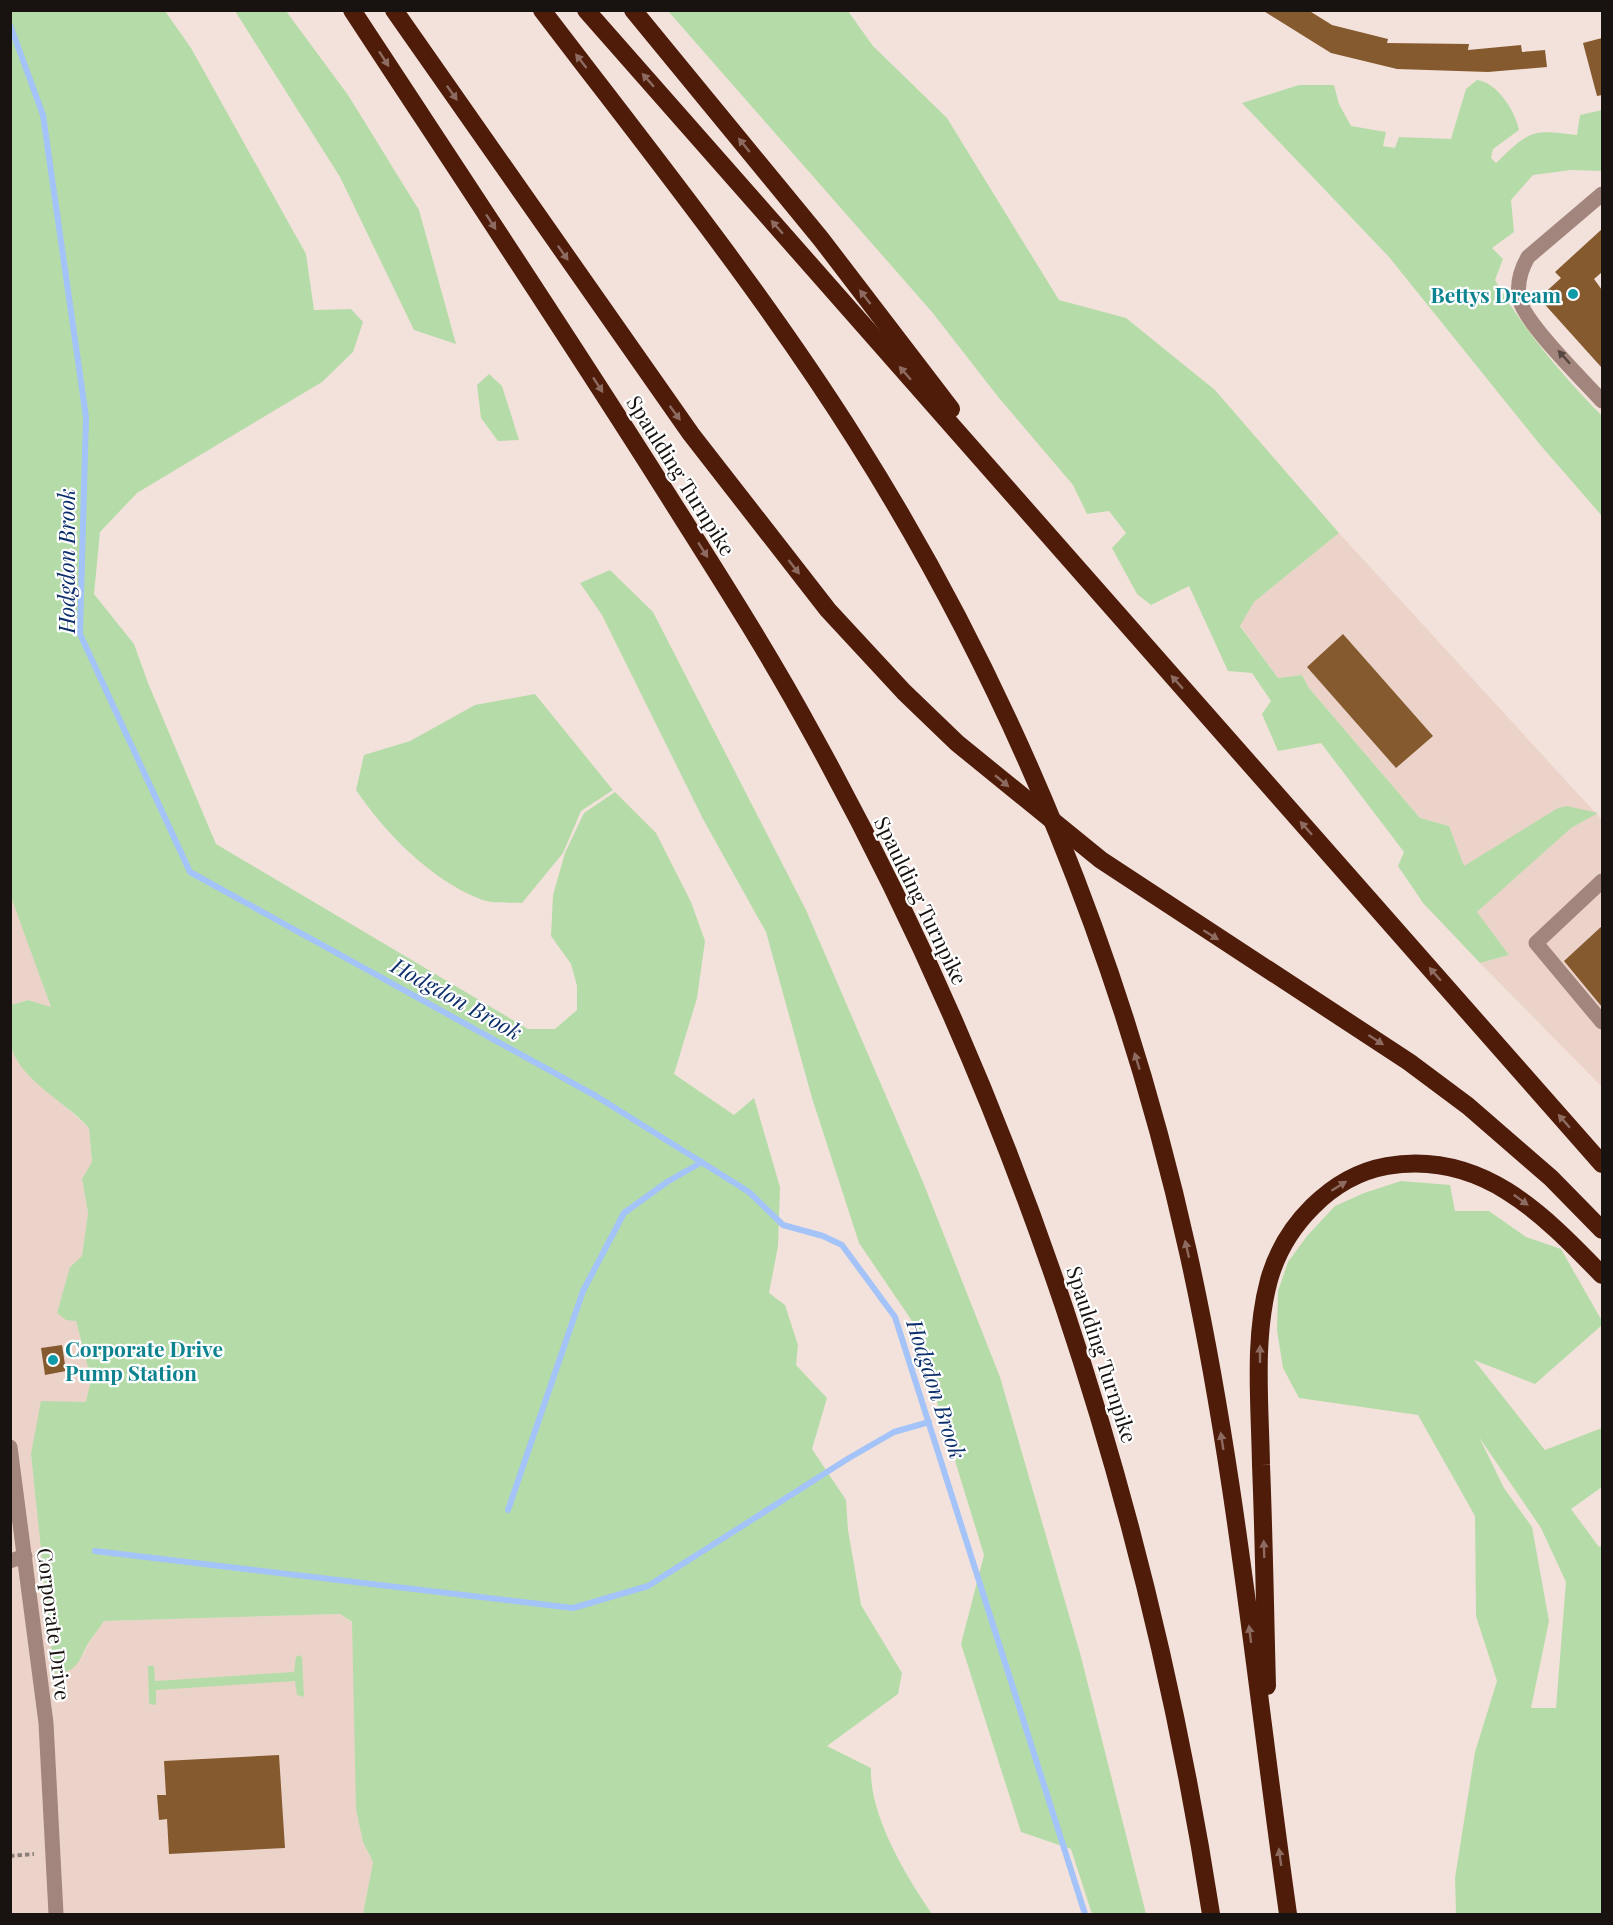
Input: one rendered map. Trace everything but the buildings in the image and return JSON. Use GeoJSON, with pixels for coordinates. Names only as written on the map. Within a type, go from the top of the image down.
{"type":"FeatureCollection","features":[{"type":"Feature","properties":{"kind":"highway","name":"Spaulding Turnpike"},"geometry":{"type":"LineString","coordinates":[[352,10],[627,430],[716,571],[813,734],[915,932],[976,1068],[1025,1194],[1100,1415],[1139,1555],[1171,1690],[1211,1914]]}},
{"type":"Feature","properties":{"kind":"highway"},"geometry":{"type":"LineString","coordinates":[[394,10],[691,434],[828,610],[904,692],[957,743],[1086,849],[1162,903],[1438,1084],[1524,1153],[1602,1230]]}},
{"type":"Feature","properties":{"kind":"highway"},"geometry":{"type":"LineString","coordinates":[[542,10],[733,259],[856,441],[895,503],[964,633],[1029,765],[1058,834],[1084,901],[1131,1041],[1152,1110],[1188,1252],[1227,1479],[1288,1914]]}},
{"type":"Feature","properties":{"kind":"highway"},"geometry":{"type":"LineString","coordinates":[[586,10],[1602,1164]]}},
{"type":"Feature","properties":{"kind":"highway"},"geometry":{"type":"LineString","coordinates":[[633,10],[821,239],[1055,543]]}},
{"type":"Feature","properties":{"kind":"highway"},"geometry":{"type":"LineString","coordinates":[[1268,1775],[1260,1342],[1269,1279],[1289,1236],[1319,1200],[1348,1180],[1381,1167],[1428,1163],[1474,1173],[1515,1196],[1554,1227],[1602,1275]]}},
{"type":"Feature","properties":{"kind":"street"},"geometry":{"type":"LineString","coordinates":[[1602,194],[1528,257],[1523,266],[1518,291],[1526,314],[1602,401]]}},
{"type":"Feature","properties":{"kind":"street"},"geometry":{"type":"LineString","coordinates":[[1602,881],[1536,943],[1602,1022]]}},
{"type":"Feature","properties":{"kind":"street","name":"Corporate Drive"},"geometry":{"type":"LineString","coordinates":[[10,1447],[18,1558],[46,1723],[56,1914]]}},
{"type":"Feature","properties":{"kind":"path"},"geometry":{"type":"LineString","coordinates":[[10,1856],[34,1854]]}},
{"type":"Feature","properties":{"kind":"shaded area"},"geometry":{"type":"Polygon","coordinates":[[[1339,533],[1602,820],[1602,1087],[1480,963],[1509,955],[1476,912],[1449,826],[1420,818],[1309,688],[1302,675],[1278,678],[1240,625],[1254,602],[1339,533]]]}},
{"type":"Feature","properties":{"kind":"shaded area"},"geometry":{"type":"Polygon","coordinates":[[[10,894],[29,941],[51,1008],[28,1000],[11,1005],[10,894]]]}},
{"type":"Feature","properties":{"kind":"shaded area"},"geometry":{"type":"Polygon","coordinates":[[[10,1047],[21,1065],[37,1082],[89,1128],[92,1162],[82,1179],[88,1213],[85,1240],[82,1257],[70,1267],[76,1321],[91,1379],[87,1402],[31,1454],[43,1557],[83,1656],[88,1644],[104,1621],[340,1614],[352,1623],[363,1842],[373,1862],[363,1914],[11,1914],[10,1047]]]}},
{"type":"Feature","properties":{"kind":"green space"},"geometry":{"type":"Polygon","coordinates":[[[11,10],[165,11],[191,48],[306,254],[314,310],[351,309],[363,322],[353,352],[322,382],[137,493],[100,532],[94,594],[134,644],[148,683],[216,844],[528,1029],[555,1029],[577,1010],[577,986],[571,964],[551,936],[553,895],[565,853],[584,813],[615,792],[656,833],[691,902],[705,941],[697,998],[674,1074],[734,1115],[754,1098],[780,1187],[778,1246],[769,1293],[785,1305],[798,1345],[796,1365],[827,1398],[812,1449],[846,1500],[848,1530],[861,1605],[902,1673],[898,1694],[827,1746],[871,1768],[876,1805],[883,1825],[911,1882],[932,1914],[363,1914],[373,1862],[363,1842],[356,1809],[352,1622],[340,1614],[104,1621],[75,1666],[61,1673],[54,1673],[31,1454],[41,1401],[86,1402],[91,1379],[76,1321],[66,1320],[57,1313],[70,1267],[82,1256],[88,1213],[82,1179],[92,1162],[89,1128],[25,1071],[11,1047],[9,1037],[11,1005],[28,1000],[51,1007],[10,894],[11,10]]]}},
{"type":"Feature","properties":{"kind":"green space"},"geometry":{"type":"Polygon","coordinates":[[[235,11],[286,11],[348,95],[419,210],[456,344],[414,330],[340,177],[235,11]]]}},
{"type":"Feature","properties":{"kind":"green space"},"geometry":{"type":"Polygon","coordinates":[[[668,11],[848,11],[873,46],[947,118],[1059,300],[1126,318],[1215,390],[1339,533],[1254,602],[1240,626],[1278,678],[1302,675],[1309,688],[1420,818],[1449,826],[1464,866],[1558,808],[1567,806],[1598,813],[1571,828],[1477,912],[1509,955],[1480,963],[1423,903],[1398,866],[1404,852],[1321,743],[1278,751],[1262,714],[1271,701],[1252,673],[1228,671],[1189,586],[1151,605],[1137,594],[1112,548],[1126,533],[1109,511],[1087,514],[1073,485],[999,398],[932,312],[668,11]]]}},
{"type":"Feature","properties":{"kind":"green space"},"geometry":{"type":"Polygon","coordinates":[[[1477,80],[1492,86],[1504,99],[1514,115],[1519,130],[1493,149],[1491,158],[1496,163],[1524,138],[1532,134],[1550,132],[1577,135],[1580,115],[1602,110],[1602,171],[1571,170],[1533,175],[1511,200],[1514,232],[1492,248],[1503,259],[1495,280],[1506,298],[1544,351],[1602,416],[1602,516],[1542,447],[1389,257],[1242,103],[1299,85],[1334,85],[1339,104],[1351,126],[1386,132],[1383,146],[1395,148],[1399,137],[1451,139],[1466,89],[1477,80]]]}},
{"type":"Feature","properties":{"kind":"green space"},"geometry":{"type":"Polygon","coordinates":[[[489,374],[502,386],[519,440],[498,441],[481,418],[477,385],[489,374]]]}},
{"type":"Feature","properties":{"kind":"green space"},"geometry":{"type":"Polygon","coordinates":[[[610,570],[653,612],[806,910],[923,1182],[1000,1377],[1080,1653],[1146,1914],[1092,1914],[1071,1849],[1021,1832],[961,1644],[984,1555],[912,1321],[859,1243],[812,1098],[766,932],[703,819],[602,615],[580,583],[610,570]]]}},
{"type":"Feature","properties":{"kind":"green space"},"geometry":{"type":"Polygon","coordinates":[[[535,694],[613,790],[581,811],[563,853],[522,903],[485,901],[444,880],[410,854],[381,823],[356,790],[364,755],[410,741],[475,705],[535,694]]]}},
{"type":"Feature","properties":{"kind":"green space"},"geometry":{"type":"Polygon","coordinates":[[[1401,1181],[1450,1185],[1455,1211],[1489,1211],[1526,1237],[1561,1249],[1602,1321],[1602,1325],[1535,1384],[1474,1360],[1545,1450],[1602,1428],[1602,1487],[1571,1509],[1599,1547],[1602,1545],[1602,1914],[1456,1914],[1455,1878],[1475,1752],[1497,1681],[1476,1616],[1475,1516],[1418,1415],[1299,1398],[1283,1368],[1277,1330],[1278,1291],[1288,1262],[1307,1236],[1335,1206],[1364,1193],[1401,1181]],[[1479,1437],[1504,1488],[1532,1527],[1549,1621],[1531,1708],[1556,1708],[1566,1582],[1541,1528],[1479,1437]]]}},
{"type":"Feature","properties":{"kind":"green space"},"geometry":{"type":"Polygon","coordinates":[[[299,1655],[302,1657],[304,1697],[297,1695],[295,1681],[156,1690],[156,1705],[149,1704],[148,1666],[154,1666],[155,1681],[294,1672],[296,1657],[299,1655]]]}},
{"type":"Feature","properties":{"kind":"waterway","name":"Hodgdon Brook"},"geometry":{"type":"LineString","coordinates":[[10,25],[43,115],[86,417],[80,634],[190,872],[596,1096],[749,1192],[783,1225],[823,1236],[842,1245],[895,1317],[1085,1914]]}},
{"type":"Feature","properties":{"kind":"waterway"},"geometry":{"type":"LineString","coordinates":[[508,1510],[583,1291],[624,1213],[667,1182],[702,1162]]}},
{"type":"Feature","properties":{"kind":"waterway"},"geometry":{"type":"LineString","coordinates":[[95,1551],[573,1608],[648,1586],[849,1458],[894,1432],[929,1422]]}},
{"type":"Feature","properties":{"kind":"place","name":"Bettys Dream"},"geometry":{"type":"Point","coordinates":[1573,294]}},
{"type":"Feature","properties":{"kind":"place","name":"Corporate Drive Pump Station"},"geometry":{"type":"Point","coordinates":[53,1360]}}]}
